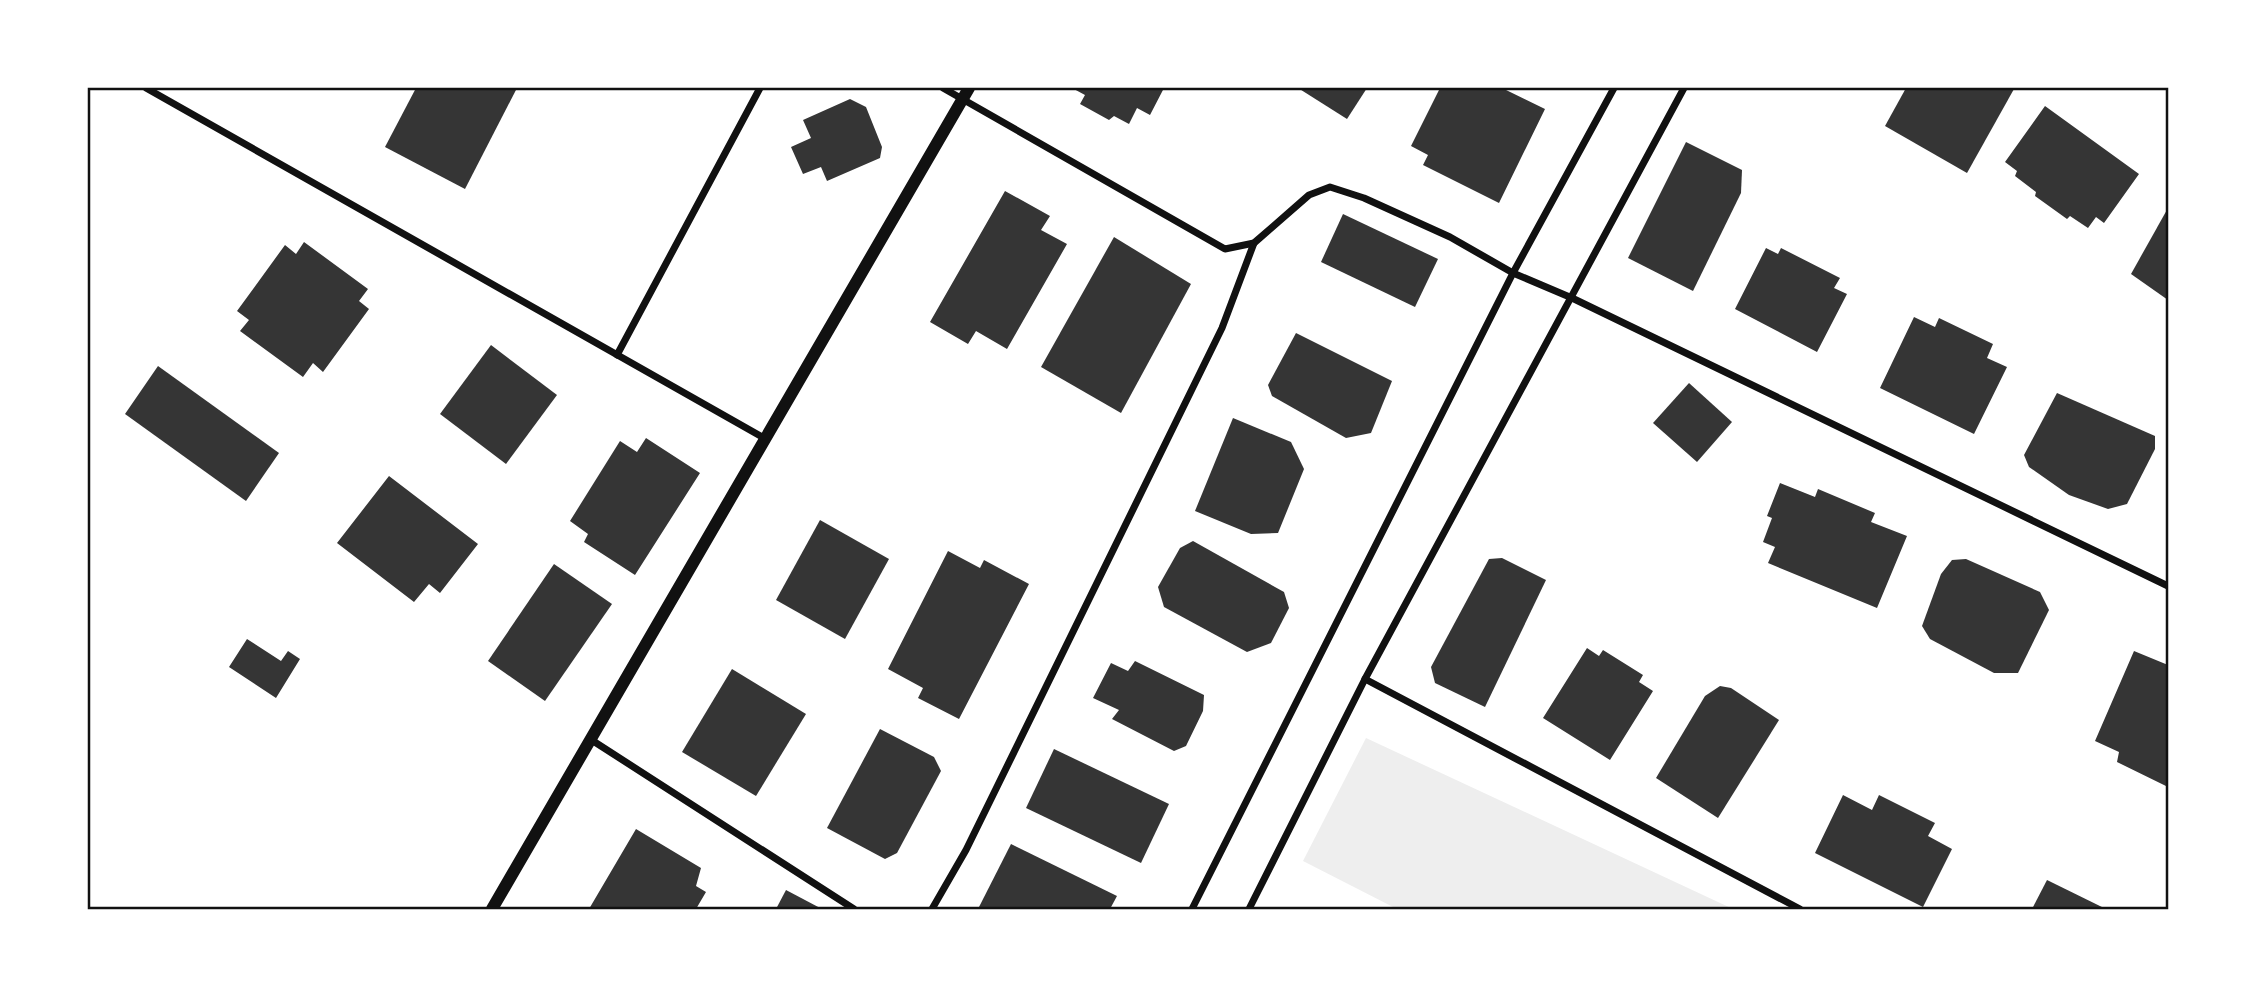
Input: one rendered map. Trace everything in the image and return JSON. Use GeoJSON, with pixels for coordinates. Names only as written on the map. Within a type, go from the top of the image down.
{"type":"FeatureCollection","features":[{"type":"Feature","properties":{"kind":"street"},"geometry":{"type":"LineString","coordinates":[[146,88],[764,438]]}},
{"type":"Feature","properties":{"kind":"street"},"geometry":{"type":"LineString","coordinates":[[617,355],[760,88]]}},
{"type":"Feature","properties":{"kind":"street"},"geometry":{"type":"LineString","coordinates":[[943,88],[1225,249],[1254,243]]}},
{"type":"Feature","properties":{"kind":"street"},"geometry":{"type":"LineString","coordinates":[[492,909],[969,88]]}},
{"type":"Feature","properties":{"kind":"street"},"geometry":{"type":"LineString","coordinates":[[1192,909],[1513,273],[1614,88]]}},
{"type":"Feature","properties":{"kind":"street"},"geometry":{"type":"LineString","coordinates":[[1249,909],[1365,678],[1684,88]]}},
{"type":"Feature","properties":{"kind":"street"},"geometry":{"type":"LineString","coordinates":[[932,909],[966,849],[1222,328],[1254,243],[1309,195],[1330,187],[1364,198],[1450,237],[1513,273],[1572,298],[2168,586]]}},
{"type":"Feature","properties":{"kind":"street"},"geometry":{"type":"LineString","coordinates":[[1365,678],[1788,907],[1800,909]]}},
{"type":"Feature","properties":{"kind":"street"},"geometry":{"type":"LineString","coordinates":[[590,739],[854,909]]}},
{"type":"Feature","properties":{"kind":"shaded area"},"geometry":{"type":"Polygon","coordinates":[[[1366,738],[1733,909],[1397,909],[1303,861],[1366,738]]]}},
{"type":"Feature","properties":{"kind":"building"},"geometry":{"type":"Polygon","coordinates":[[[416,88],[517,88],[465,189],[385,147],[416,88]]]}},
{"type":"Feature","properties":{"kind":"building"},"geometry":{"type":"Polygon","coordinates":[[[1072,88],[1164,88],[1150,115],[1137,108],[1129,124],[1114,116],[1109,120],[1080,104],[1085,95],[1072,88]]]}},
{"type":"Feature","properties":{"kind":"building"},"geometry":{"type":"Polygon","coordinates":[[[1298,88],[1367,88],[1347,119],[1298,88]]]}},
{"type":"Feature","properties":{"kind":"building"},"geometry":{"type":"Polygon","coordinates":[[[1440,88],[1502,88],[1545,109],[1499,203],[1423,165],[1428,155],[1411,146],[1440,88]]]}},
{"type":"Feature","properties":{"kind":"building"},"geometry":{"type":"Polygon","coordinates":[[[1906,88],[2014,89],[1967,173],[1885,126],[1906,88]]]}},
{"type":"Feature","properties":{"kind":"building"},"geometry":{"type":"Polygon","coordinates":[[[850,99],[866,107],[882,147],[880,158],[827,181],[821,167],[803,174],[791,147],[811,138],[803,120],[850,99]]]}},
{"type":"Feature","properties":{"kind":"building"},"geometry":{"type":"Polygon","coordinates":[[[2045,106],[2139,174],[2104,223],[2096,217],[2088,228],[2070,216],[2067,219],[2035,196],[2036,192],[2015,176],[2017,171],[2005,162],[2045,106]]]}},
{"type":"Feature","properties":{"kind":"building"},"geometry":{"type":"Polygon","coordinates":[[[1686,142],[1742,170],[1741,193],[1693,291],[1628,258],[1686,142]]]}},
{"type":"Feature","properties":{"kind":"building"},"geometry":{"type":"Polygon","coordinates":[[[1005,191],[1050,216],[1041,230],[1067,244],[1007,349],[976,331],[968,344],[930,322],[1005,191]]]}},
{"type":"Feature","properties":{"kind":"building"},"geometry":{"type":"Polygon","coordinates":[[[2168,208],[2168,300],[2131,274],[2168,208]]]}},
{"type":"Feature","properties":{"kind":"building"},"geometry":{"type":"Polygon","coordinates":[[[1343,214],[1438,259],[1415,307],[1321,262],[1343,214]]]}},
{"type":"Feature","properties":{"kind":"building"},"geometry":{"type":"Polygon","coordinates":[[[1114,237],[1191,284],[1121,413],[1041,367],[1114,237]]]}},
{"type":"Feature","properties":{"kind":"building"},"geometry":{"type":"Polygon","coordinates":[[[304,242],[368,289],[359,301],[369,309],[323,372],[313,363],[303,377],[240,331],[249,320],[237,311],[285,245],[296,254],[304,242]]]}},
{"type":"Feature","properties":{"kind":"building"},"geometry":{"type":"Polygon","coordinates":[[[1766,248],[1778,254],[1781,248],[1840,278],[1834,288],[1847,294],[1817,352],[1735,309],[1766,248]]]}},
{"type":"Feature","properties":{"kind":"building"},"geometry":{"type":"Polygon","coordinates":[[[1914,317],[1935,327],[1939,318],[1993,344],[1987,358],[2007,367],[1974,434],[1880,388],[1914,317]]]}},
{"type":"Feature","properties":{"kind":"building"},"geometry":{"type":"Polygon","coordinates":[[[1296,333],[1392,381],[1371,433],[1346,438],[1272,396],[1268,385],[1296,333]]]}},
{"type":"Feature","properties":{"kind":"building"},"geometry":{"type":"Polygon","coordinates":[[[491,345],[557,395],[506,464],[440,414],[491,345]]]}},
{"type":"Feature","properties":{"kind":"building"},"geometry":{"type":"Polygon","coordinates":[[[158,366],[279,453],[246,501],[125,414],[158,366]]]}},
{"type":"Feature","properties":{"kind":"building"},"geometry":{"type":"Polygon","coordinates":[[[1689,383],[1732,422],[1697,462],[1653,423],[1689,383]]]}},
{"type":"Feature","properties":{"kind":"building"},"geometry":{"type":"Polygon","coordinates":[[[2057,393],[2155,436],[2155,449],[2127,504],[2108,509],[2069,495],[2029,467],[2024,455],[2057,393]]]}},
{"type":"Feature","properties":{"kind":"building"},"geometry":{"type":"Polygon","coordinates":[[[1233,418],[1291,442],[1304,469],[1278,533],[1251,534],[1195,511],[1233,418]]]}},
{"type":"Feature","properties":{"kind":"building"},"geometry":{"type":"Polygon","coordinates":[[[646,438],[700,473],[635,575],[584,542],[588,534],[570,521],[620,441],[637,452],[646,438]]]}},
{"type":"Feature","properties":{"kind":"building"},"geometry":{"type":"Polygon","coordinates":[[[389,476],[478,544],[440,593],[429,584],[414,602],[337,543],[389,476]]]}},
{"type":"Feature","properties":{"kind":"building"},"geometry":{"type":"Polygon","coordinates":[[[1780,483],[1815,497],[1818,489],[1875,513],[1871,522],[1907,536],[1877,608],[1768,563],[1775,547],[1763,542],[1772,518],[1767,516],[1780,483]]]}},
{"type":"Feature","properties":{"kind":"building"},"geometry":{"type":"Polygon","coordinates":[[[820,520],[889,559],[845,639],[776,600],[820,520]]]}},
{"type":"Feature","properties":{"kind":"building"},"geometry":{"type":"Polygon","coordinates":[[[1193,541],[1284,592],[1289,608],[1271,643],[1247,652],[1164,607],[1158,587],[1180,548],[1193,541]]]}},
{"type":"Feature","properties":{"kind":"building"},"geometry":{"type":"Polygon","coordinates":[[[948,551],[980,568],[984,560],[1029,584],[959,719],[918,698],[923,688],[888,669],[948,551]]]}},
{"type":"Feature","properties":{"kind":"building"},"geometry":{"type":"Polygon","coordinates":[[[1502,558],[1546,580],[1485,707],[1435,683],[1431,667],[1489,559],[1502,558]]]}},
{"type":"Feature","properties":{"kind":"building"},"geometry":{"type":"Polygon","coordinates":[[[1966,559],[2040,592],[2049,610],[2018,673],[1994,673],[1930,639],[1922,626],[1941,574],[1952,560],[1966,559]]]}},
{"type":"Feature","properties":{"kind":"building"},"geometry":{"type":"Polygon","coordinates":[[[554,564],[612,604],[545,701],[488,661],[554,564]]]}},
{"type":"Feature","properties":{"kind":"building"},"geometry":{"type":"Polygon","coordinates":[[[247,639],[281,661],[288,651],[300,659],[276,698],[229,667],[247,639]]]}},
{"type":"Feature","properties":{"kind":"building"},"geometry":{"type":"Polygon","coordinates":[[[1587,648],[1599,656],[1603,650],[1643,675],[1639,682],[1653,691],[1610,760],[1543,718],[1587,648]]]}},
{"type":"Feature","properties":{"kind":"building"},"geometry":{"type":"Polygon","coordinates":[[[2134,651],[2168,665],[2168,787],[2117,762],[2119,752],[2095,741],[2134,651]]]}},
{"type":"Feature","properties":{"kind":"building"},"geometry":{"type":"Polygon","coordinates":[[[1135,661],[1204,695],[1203,711],[1186,746],[1174,751],[1112,719],[1119,710],[1093,698],[1111,663],[1128,671],[1135,661]]]}},
{"type":"Feature","properties":{"kind":"building"},"geometry":{"type":"Polygon","coordinates":[[[732,669],[806,714],[756,796],[682,752],[732,669]]]}},
{"type":"Feature","properties":{"kind":"building"},"geometry":{"type":"Polygon","coordinates":[[[1720,686],[1731,688],[1779,720],[1718,818],[1656,778],[1705,696],[1720,686]]]}},
{"type":"Feature","properties":{"kind":"building"},"geometry":{"type":"Polygon","coordinates":[[[880,729],[934,757],[941,771],[897,853],[885,859],[827,828],[880,729]]]}},
{"type":"Feature","properties":{"kind":"building"},"geometry":{"type":"Polygon","coordinates":[[[1054,749],[1169,804],[1141,863],[1026,808],[1054,749]]]}},
{"type":"Feature","properties":{"kind":"building"},"geometry":{"type":"Polygon","coordinates":[[[1843,795],[1872,810],[1879,795],[1935,823],[1928,836],[1952,849],[1923,907],[1815,853],[1843,795]]]}},
{"type":"Feature","properties":{"kind":"building"},"geometry":{"type":"Polygon","coordinates":[[[636,829],[701,868],[696,886],[706,892],[696,909],[589,909],[636,829]]]}},
{"type":"Feature","properties":{"kind":"building"},"geometry":{"type":"Polygon","coordinates":[[[1011,844],[1117,896],[1110,909],[978,909],[1011,844]]]}},
{"type":"Feature","properties":{"kind":"building"},"geometry":{"type":"Polygon","coordinates":[[[2047,880],[2106,909],[2032,909],[2047,880]]]}},
{"type":"Feature","properties":{"kind":"building"},"geometry":{"type":"Polygon","coordinates":[[[786,890],[822,909],[776,909],[786,890]]]}}]}
